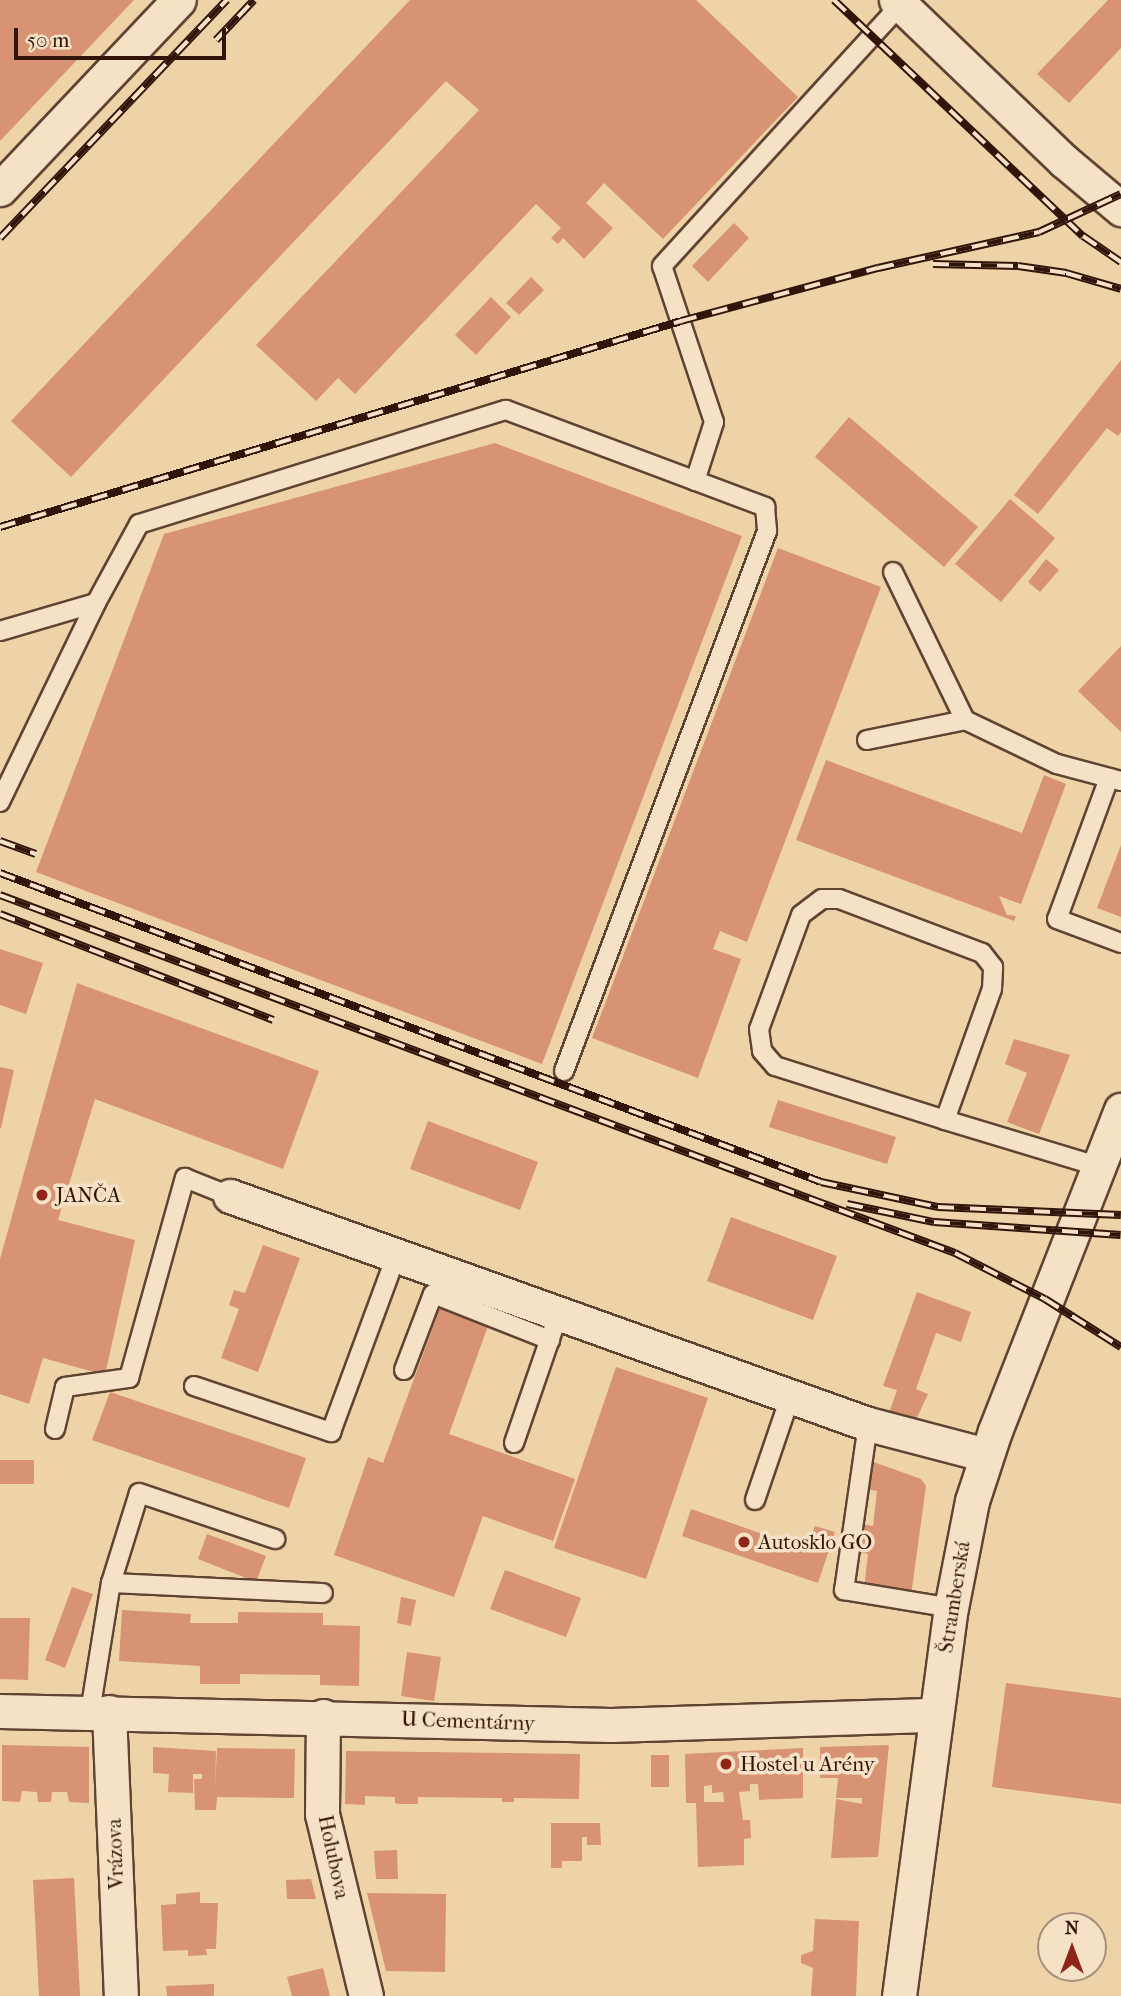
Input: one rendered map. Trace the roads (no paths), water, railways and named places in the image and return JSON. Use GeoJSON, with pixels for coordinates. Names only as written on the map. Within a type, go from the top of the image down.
{"type":"FeatureCollection","features":[{"type":"Feature","properties":{"kind":"street"},"geometry":{"type":"LineString","coordinates":[[0,189],[179,0]]}},
{"type":"Feature","properties":{"kind":"street"},"geometry":{"type":"LineString","coordinates":[[899,2],[1064,161],[1121,209]]}},
{"type":"Feature","properties":{"kind":"street","name":"Štramberská"},"geometry":{"type":"LineString","coordinates":[[899,1996],[951,1608],[986,1455],[1121,1110]]}},
{"type":"Feature","properties":{"kind":"street"},"geometry":{"type":"LineString","coordinates":[[230,1196],[396,1255],[554,1327],[790,1397],[869,1424],[986,1455]]}},
{"type":"Feature","properties":{"kind":"street","name":"U Cementárny"},"geometry":{"type":"LineString","coordinates":[[0,1711],[687,1725],[936,1715]]}},
{"type":"Feature","properties":{"kind":"street","name":"Vrázova"},"geometry":{"type":"LineString","coordinates":[[99,1712],[121,1996]]}},
{"type":"Feature","properties":{"kind":"street","name":"Holubova"},"geometry":{"type":"LineString","coordinates":[[323,1716],[322,1814],[366,1996]]}},
{"type":"Feature","properties":{"kind":"lane"},"geometry":{"type":"LineString","coordinates":[[695,481],[714,422],[662,266],[899,2]]}},
{"type":"Feature","properties":{"kind":"lane"},"geometry":{"type":"LineString","coordinates":[[0,802],[96,603],[139,524],[506,410],[765,507],[766,531],[564,1071]]}},
{"type":"Feature","properties":{"kind":"lane"},"geometry":{"type":"LineString","coordinates":[[893,572],[965,720]]}},
{"type":"Feature","properties":{"kind":"lane"},"geometry":{"type":"LineString","coordinates":[[0,631],[96,603]]}},
{"type":"Feature","properties":{"kind":"lane"},"geometry":{"type":"LineString","coordinates":[[867,740],[965,720],[1057,764],[1115,780],[1057,919],[1121,943]]}},
{"type":"Feature","properties":{"kind":"lane"},"geometry":{"type":"LineString","coordinates":[[945,1120],[992,989],[993,967],[982,953],[839,899],[822,899],[801,915],[759,1028],[762,1051],[775,1066],[945,1120],[1097,1166]]}},
{"type":"Feature","properties":{"kind":"lane"},"geometry":{"type":"LineString","coordinates":[[55,1429],[65,1387],[129,1378],[184,1178],[230,1196]]}},
{"type":"Feature","properties":{"kind":"lane"},"geometry":{"type":"LineString","coordinates":[[194,1386],[331,1432],[396,1255]]}},
{"type":"Feature","properties":{"kind":"lane"},"geometry":{"type":"LineString","coordinates":[[404,1370],[433,1294],[554,1327],[514,1443]]}},
{"type":"Feature","properties":{"kind":"lane"},"geometry":{"type":"LineString","coordinates":[[755,1500],[790,1397]]}},
{"type":"Feature","properties":{"kind":"lane"},"geometry":{"type":"LineString","coordinates":[[869,1424],[844,1590],[951,1608]]}},
{"type":"Feature","properties":{"kind":"lane"},"geometry":{"type":"LineString","coordinates":[[99,1712],[111,1583],[139,1493],[275,1539]]}},
{"type":"Feature","properties":{"kind":"lane"},"geometry":{"type":"LineString","coordinates":[[111,1583],[323,1593]]}},
{"type":"Feature","properties":{"kind":"railway"},"geometry":{"type":"LineString","coordinates":[[0,238],[227,0]]}},
{"type":"Feature","properties":{"kind":"railway"},"geometry":{"type":"LineString","coordinates":[[216,40],[254,0]]}},
{"type":"Feature","properties":{"kind":"railway"},"geometry":{"type":"LineString","coordinates":[[834,0],[1083,236],[1121,262]]}},
{"type":"Feature","properties":{"kind":"railway"},"geometry":{"type":"LineString","coordinates":[[0,527],[681,321],[878,268],[1039,232],[1121,194]]}},
{"type":"Feature","properties":{"kind":"railway"},"geometry":{"type":"LineString","coordinates":[[933,264],[1018,266],[1066,273],[1121,289]]}},
{"type":"Feature","properties":{"kind":"railway"},"geometry":{"type":"LineString","coordinates":[[0,841],[36,854]]}},
{"type":"Feature","properties":{"kind":"railway"},"geometry":{"type":"LineString","coordinates":[[0,873],[821,1182],[938,1207],[1121,1215]]}},
{"type":"Feature","properties":{"kind":"railway"},"geometry":{"type":"LineString","coordinates":[[0,895],[955,1253],[1045,1299],[1121,1347]]}},
{"type":"Feature","properties":{"kind":"railway"},"geometry":{"type":"LineString","coordinates":[[0,914],[273,1020]]}},
{"type":"Feature","properties":{"kind":"railway"},"geometry":{"type":"LineString","coordinates":[[847,1204],[934,1222],[1121,1235]]}},
{"type":"Feature","properties":{"kind":"place","name":"JANČA"},"geometry":{"type":"Point","coordinates":[42,1195]}},
{"type":"Feature","properties":{"kind":"place","name":"Autosklo GO"},"geometry":{"type":"Point","coordinates":[744,1542]}},
{"type":"Feature","properties":{"kind":"place","name":"Hostel u Arény"},"geometry":{"type":"Point","coordinates":[726,1764]}}]}
